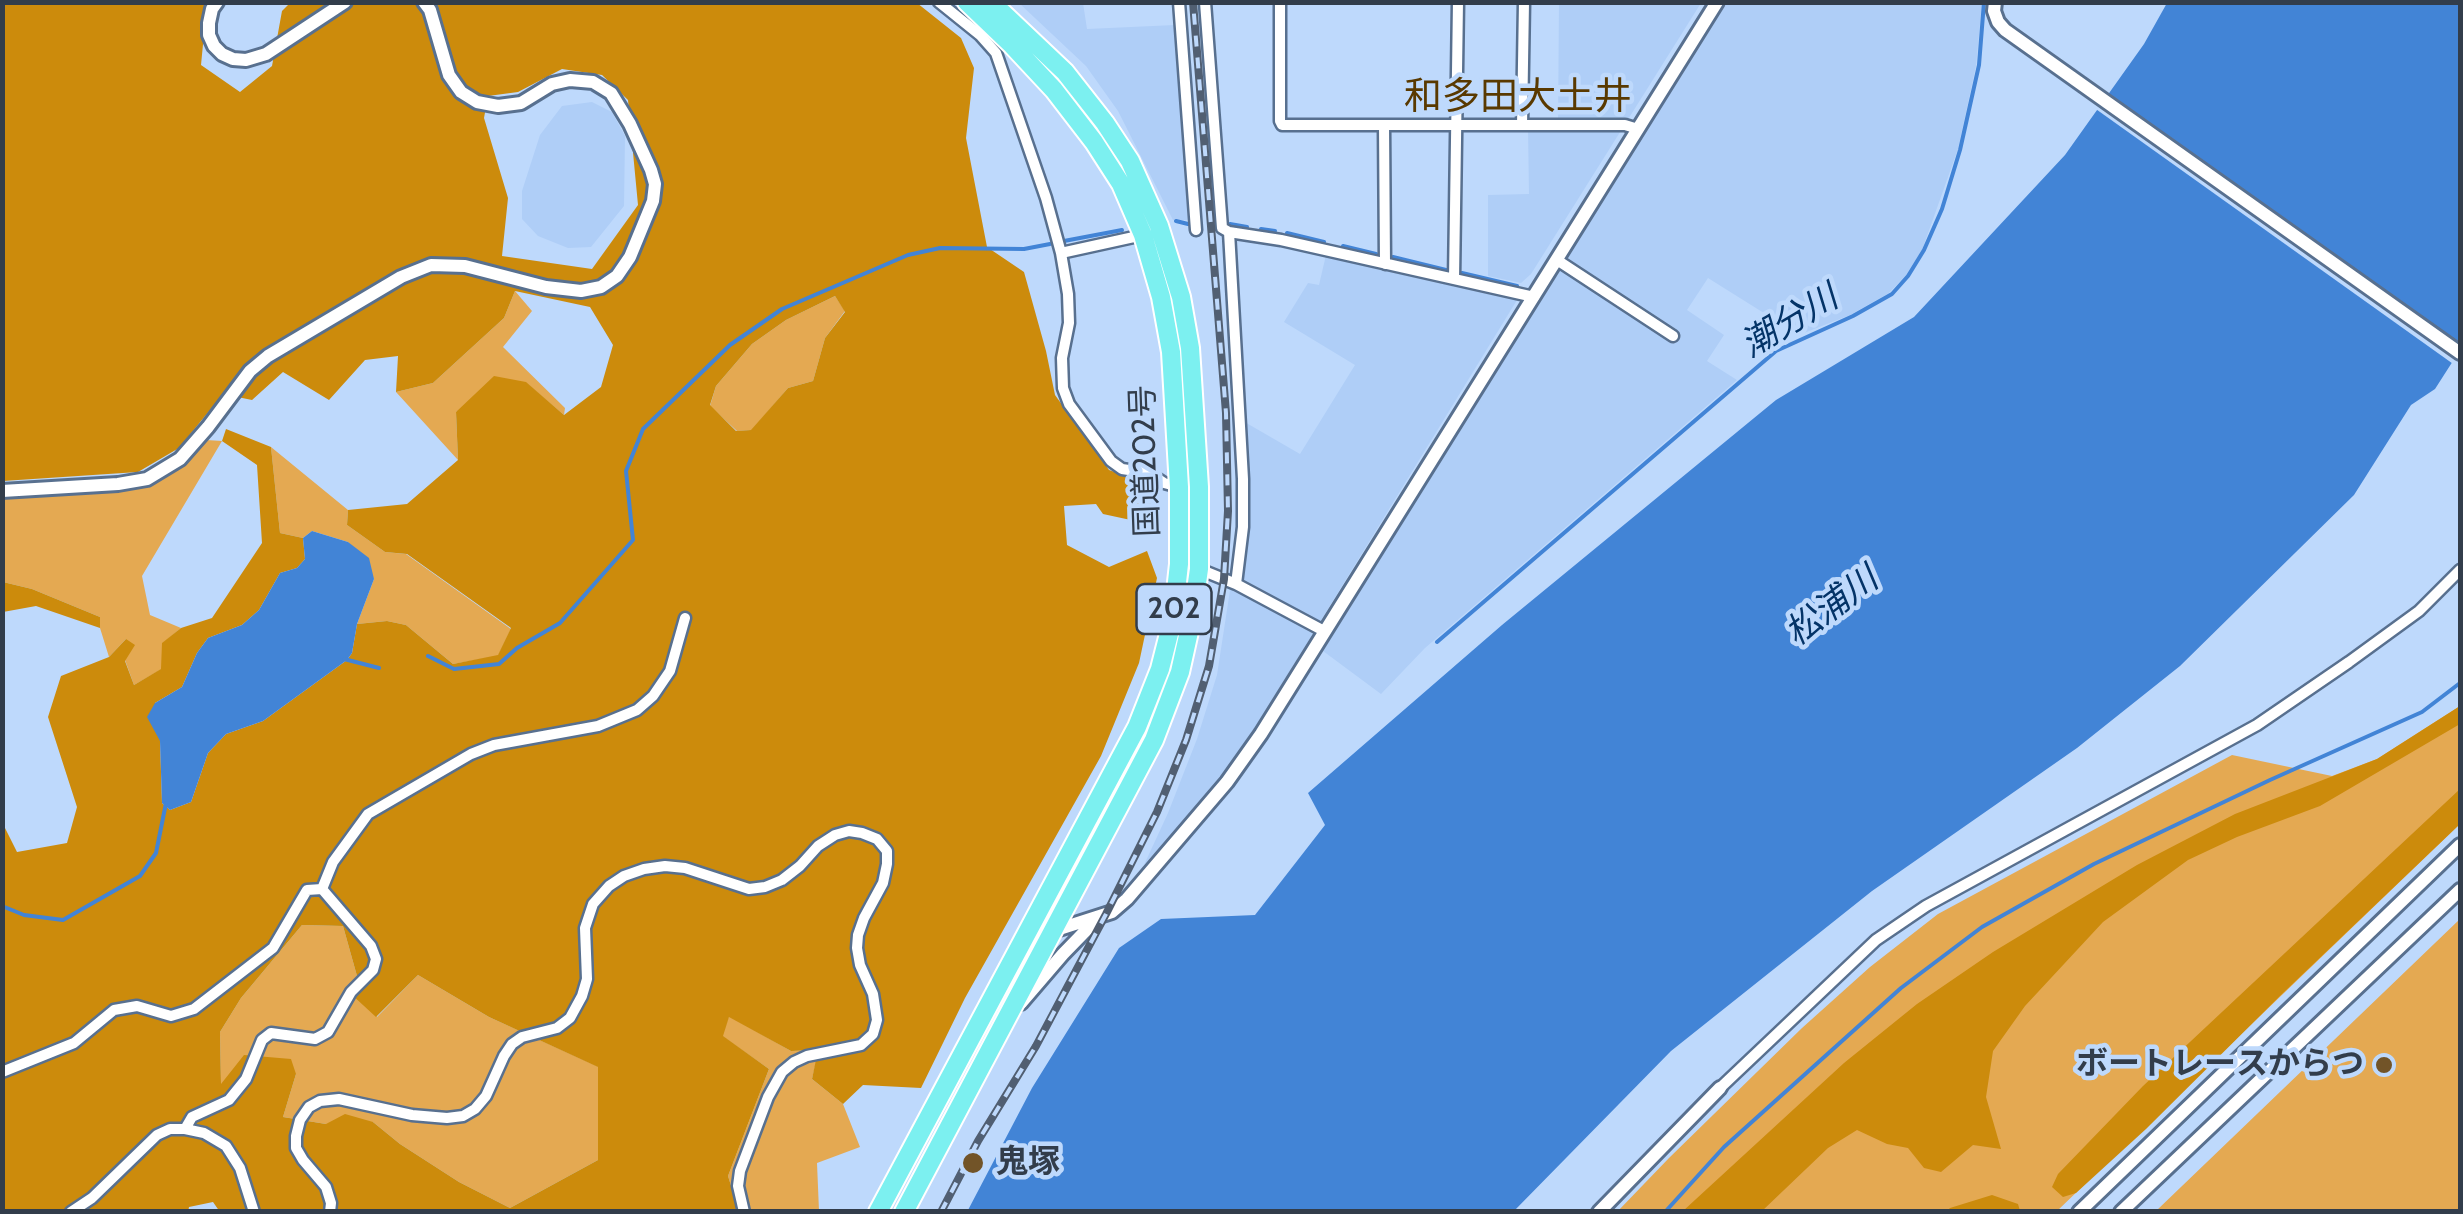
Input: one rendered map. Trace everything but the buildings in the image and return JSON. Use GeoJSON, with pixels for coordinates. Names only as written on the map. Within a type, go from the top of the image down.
{"type":"FeatureCollection","features":[{"type":"Feature","properties":{"kind":"highway","name":"国道202号"},"geometry":{"type":"LineString","coordinates":[[878,1212],[1137,727],[1169,635],[1179,564],[1171,352],[1162,297],[1143,235],[1121,184],[1094,142],[1054,90],[1004,49],[967,2]]}},
{"type":"Feature","properties":{"kind":"highway","name":"国道202号"},"geometry":{"type":"LineString","coordinates":[[904,1212],[1154,740],[1180,672],[1199,569],[1199,488],[1190,348],[1181,297],[1160,226],[1130,162],[1105,123],[1064,72],[991,2]]}},
{"type":"Feature","properties":{"kind":"street"},"geometry":{"type":"LineString","coordinates":[[217,2],[209,23],[214,46],[234,60],[246,60],[266,54],[345,2]]}},
{"type":"Feature","properties":{"kind":"street"},"geometry":{"type":"LineString","coordinates":[[2,491],[147,479],[180,459],[250,371],[268,356],[401,277],[431,265],[465,266],[580,291],[600,287],[618,276],[653,202],[655,184],[630,124],[610,93],[593,82],[570,80],[552,84],[520,103],[498,106],[477,102],[462,92],[449,74],[430,10],[424,2]]}},
{"type":"Feature","properties":{"kind":"street"},"geometry":{"type":"LineString","coordinates":[[940,2],[1004,49],[1061,254],[1069,322],[1062,358],[1063,388],[1070,404],[1111,461],[1122,469],[1148,473],[1179,488]]}},
{"type":"Feature","properties":{"kind":"street"},"geometry":{"type":"LineString","coordinates":[[1179,2],[1196,230]]}},
{"type":"Feature","properties":{"kind":"street"},"geometry":{"type":"LineString","coordinates":[[1205,2],[1222,228],[1534,298]]}},
{"type":"Feature","properties":{"kind":"street"},"geometry":{"type":"LineString","coordinates":[[1280,2],[1282,125],[1625,125],[1638,129]]}},
{"type":"Feature","properties":{"kind":"street"},"geometry":{"type":"LineString","coordinates":[[1454,279],[1458,2]]}},
{"type":"Feature","properties":{"kind":"street"},"geometry":{"type":"LineString","coordinates":[[1522,125],[1524,2]]}},
{"type":"Feature","properties":{"kind":"street"},"geometry":{"type":"LineString","coordinates":[[1010,965],[1054,931],[1112,912],[1227,782],[1261,734],[1717,2]]}},
{"type":"Feature","properties":{"kind":"street"},"geometry":{"type":"LineString","coordinates":[[1995,2],[1994,11],[2005,30],[2460,353]]}},
{"type":"Feature","properties":{"kind":"street"},"geometry":{"type":"LineString","coordinates":[[1384,125],[1384,264]]}},
{"type":"Feature","properties":{"kind":"street"},"geometry":{"type":"LineString","coordinates":[[1229,232],[1243,479],[1243,527],[1236,584]]}},
{"type":"Feature","properties":{"kind":"street"},"geometry":{"type":"LineString","coordinates":[[1061,254],[1143,235]]}},
{"type":"Feature","properties":{"kind":"street"},"geometry":{"type":"LineString","coordinates":[[1557,260],[1673,336]]}},
{"type":"Feature","properties":{"kind":"street"},"geometry":{"type":"LineString","coordinates":[[1179,564],[1236,584],[1324,631]]}},
{"type":"Feature","properties":{"kind":"street"},"geometry":{"type":"LineString","coordinates":[[1599,1212],[1720,1088],[1876,940],[1926,906],[2256,724],[2419,611],[2460,570]]}},
{"type":"Feature","properties":{"kind":"street"},"geometry":{"type":"LineString","coordinates":[[322,889],[333,862],[368,814],[471,754],[494,745],[598,726],[637,710],[653,696],[670,671],[685,618]]}},
{"type":"Feature","properties":{"kind":"street"},"geometry":{"type":"LineString","coordinates":[[330,1212],[326,1187],[296,1148],[300,1120],[309,1107],[320,1101],[339,1100],[447,1118],[476,1109],[512,1044],[522,1037],[556,1028],[570,1018],[586,979],[585,928],[594,904],[609,886],[624,876],[665,866],[685,868],[749,889],[765,886],[782,880],[818,846],[836,835],[862,833],[877,839],[887,851],[883,883],[864,918],[857,948],[860,965],[874,994],[878,1020],[873,1034],[860,1046],[808,1056],[782,1072],[768,1097],[740,1171],[738,1186],[744,1212]]}},
{"type":"Feature","properties":{"kind":"street"},"geometry":{"type":"LineString","coordinates":[[2080,1212],[2460,845]]}},
{"type":"Feature","properties":{"kind":"street"},"geometry":{"type":"LineString","coordinates":[[2,1072],[74,1043],[114,1010],[137,1006],[171,1016],[194,1009],[272,948],[307,890],[322,889]]}},
{"type":"Feature","properties":{"kind":"street"},"geometry":{"type":"LineString","coordinates":[[186,1128],[192,1117],[229,1100],[246,1079],[262,1040],[272,1033],[315,1039],[328,1032],[352,992],[374,970],[376,959],[371,946],[322,889]]}},
{"type":"Feature","properties":{"kind":"street"},"geometry":{"type":"LineString","coordinates":[[2122,1212],[2460,890]]}},
{"type":"Feature","properties":{"kind":"street"},"geometry":{"type":"LineString","coordinates":[[1004,1024],[1100,916]]}},
{"type":"Feature","properties":{"kind":"street"},"geometry":{"type":"LineString","coordinates":[[71,1212],[92,1198],[157,1135],[186,1128],[226,1146],[240,1168],[254,1212]]}},
{"type":"Feature","properties":{"kind":"shaded area"},"geometry":{"type":"Polygon","coordinates":[[[3,3],[207,3],[201,65],[240,92],[272,66],[282,11],[290,3],[917,3],[961,38],[974,68],[966,138],[987,247],[1024,272],[1055,395],[1109,470],[1152,490],[1155,511],[1140,522],[1103,514],[1096,504],[1064,506],[1067,545],[1109,567],[1147,551],[1157,578],[1139,663],[1101,756],[965,998],[921,1088],[863,1085],[843,1104],[812,1079],[818,1050],[791,1051],[729,1017],[723,1036],[769,1069],[728,1176],[739,1211],[220,1212],[213,1202],[189,1207],[188,1212],[3,1211],[2,822],[17,852],[67,843],[77,807],[48,717],[61,676],[109,657],[126,639],[135,645],[125,661],[134,685],[161,669],[162,643],[181,628],[212,618],[262,543],[257,465],[222,441],[226,429],[271,447],[280,533],[303,538],[305,559],[297,568],[280,573],[259,610],[242,625],[208,638],[182,687],[155,703],[162,803],[170,810],[191,802],[208,753],[226,734],[263,721],[347,660],[357,624],[387,621],[406,625],[453,664],[498,655],[511,628],[407,554],[385,552],[347,525],[348,510],[407,504],[458,460],[456,412],[494,376],[526,382],[564,415],[601,387],[613,345],[590,307],[515,291],[504,318],[433,383],[396,392],[398,356],[365,360],[329,400],[283,372],[252,400],[223,394],[179,448],[138,472],[3,481],[3,3]],[[562,69],[518,92],[488,96],[484,118],[508,198],[502,256],[592,269],[638,205],[628,100],[602,75],[562,69]],[[835,296],[786,320],[752,344],[716,386],[710,405],[736,431],[751,430],[788,388],[813,381],[825,338],[845,312],[835,296]],[[302,925],[241,998],[220,1032],[221,1084],[244,1055],[291,1059],[296,1074],[283,1117],[326,1124],[345,1114],[373,1122],[459,1182],[510,1208],[598,1160],[598,1067],[489,1017],[418,975],[376,1017],[351,994],[357,976],[343,926],[302,925]]]}},
{"type":"Feature","properties":{"kind":"shaded area"},"geometry":{"type":"Polygon","coordinates":[[[1019,3],[1083,3],[1087,29],[1175,25],[1188,220],[1173,220],[1118,111],[1086,66],[1019,3]]]}},
{"type":"Feature","properties":{"kind":"shaded area"},"geometry":{"type":"Polygon","coordinates":[[[1559,3],[1701,3],[1531,274],[1521,283],[1488,276],[1488,195],[1529,194],[1528,128],[1558,127],[1559,3]]]}},
{"type":"Feature","properties":{"kind":"shaded area"},"geometry":{"type":"Polygon","coordinates":[[[1727,3],[1982,3],[1976,66],[1958,149],[1922,250],[1889,293],[1850,315],[1799,335],[1708,278],[1687,310],[1724,335],[1707,361],[1737,380],[1425,648],[1381,694],[1323,651],[1727,3]]]}},
{"type":"Feature","properties":{"kind":"shaded area"},"geometry":{"type":"Polygon","coordinates":[[[592,102],[612,112],[625,136],[624,206],[591,247],[568,248],[538,236],[522,219],[522,191],[540,135],[562,106],[592,102]]]}},
{"type":"Feature","properties":{"kind":"shaded area"},"geometry":{"type":"Polygon","coordinates":[[[1326,255],[1517,300],[1252,733],[1212,790],[1144,865],[1197,739],[1217,675],[1235,558],[1236,417],[1300,454],[1355,365],[1284,322],[1308,283],[1319,285],[1326,255]]]}},
{"type":"Feature","properties":{"kind":"shaded area"},"geometry":{"type":"Polygon","coordinates":[[[515,291],[532,311],[503,347],[565,408],[564,415],[525,382],[456,412],[458,460],[396,392],[433,383],[504,318],[515,291]]]}},
{"type":"Feature","properties":{"kind":"shaded area"},"geometry":{"type":"Polygon","coordinates":[[[835,296],[845,311],[825,338],[813,381],[788,388],[752,430],[737,431],[710,406],[716,386],[752,344],[786,320],[835,296]]]}},
{"type":"Feature","properties":{"kind":"shaded area"},"geometry":{"type":"Polygon","coordinates":[[[206,440],[222,441],[142,576],[150,615],[181,628],[162,644],[162,669],[134,685],[125,660],[126,639],[109,657],[100,617],[32,589],[3,582],[3,496],[156,483],[206,440]]]}},
{"type":"Feature","properties":{"kind":"shaded area"},"geometry":{"type":"Polygon","coordinates":[[[271,447],[348,510],[347,525],[385,552],[406,554],[511,629],[498,656],[453,664],[406,625],[387,621],[357,624],[374,579],[348,542],[312,531],[303,538],[280,533],[271,447]]]}},
{"type":"Feature","properties":{"kind":"shaded area"},"geometry":{"type":"Polygon","coordinates":[[[3,582],[32,589],[100,617],[100,628],[36,606],[3,612],[3,582]]]}},
{"type":"Feature","properties":{"kind":"shaded area"},"geometry":{"type":"Polygon","coordinates":[[[2460,706],[2460,824],[2057,1211],[1617,1212],[1802,1028],[1870,967],[1938,914],[2232,755],[2332,776],[2377,759],[2460,706]]]}},
{"type":"Feature","properties":{"kind":"shaded area"},"geometry":{"type":"Polygon","coordinates":[[[2460,706],[2460,724],[2320,806],[2188,860],[2103,922],[2025,1006],[1993,1051],[1986,1097],[2001,1149],[1973,1145],[1941,1172],[1924,1168],[1908,1148],[1887,1144],[1857,1130],[1828,1148],[1762,1211],[1683,1211],[1844,1063],[1917,1004],[1993,952],[2137,865],[2235,814],[2377,759],[2460,706]]]}},
{"type":"Feature","properties":{"kind":"shaded area"},"geometry":{"type":"Polygon","coordinates":[[[2460,789],[2460,824],[2076,1193],[2063,1197],[2052,1187],[2058,1174],[2143,1086],[2460,789]]]}},
{"type":"Feature","properties":{"kind":"shaded area","name":"ボートレースからつ"},"geometry":{"type":"Polygon","coordinates":[[[2460,919],[2460,1211],[2156,1211],[2460,919]]]}},
{"type":"Feature","properties":{"kind":"shaded area"},"geometry":{"type":"Polygon","coordinates":[[[302,925],[343,926],[357,976],[377,1017],[418,975],[489,1017],[599,1067],[598,1160],[510,1208],[459,1182],[373,1122],[326,1124],[283,1117],[296,1074],[221,1086],[220,1032],[241,998],[302,925]]]}},
{"type":"Feature","properties":{"kind":"shaded area"},"geometry":{"type":"Polygon","coordinates":[[[729,1016],[791,1051],[819,1050],[812,1079],[843,1104],[860,1147],[817,1163],[819,1211],[739,1211],[728,1176],[769,1069],[722,1036],[729,1016]]]}},
{"type":"Feature","properties":{"kind":"shaded area"},"geometry":{"type":"Polygon","coordinates":[[[1992,1195],[2018,1204],[2020,1211],[1947,1211],[1950,1208],[1992,1195]]]}},
{"type":"Feature","properties":{"kind":"water","name":"松浦川"},"geometry":{"type":"Polygon","coordinates":[[[2167,3],[2460,3],[2460,350],[2435,389],[2411,405],[2354,495],[2180,666],[2077,748],[1872,891],[1671,1051],[1514,1211],[967,1212],[1032,1088],[1119,948],[1161,919],[1255,915],[1325,825],[1308,793],[1502,625],[1776,400],[1914,317],[2065,155],[2144,44],[2167,3]]]}},
{"type":"Feature","properties":{"kind":"water"},"geometry":{"type":"Polygon","coordinates":[[[312,531],[348,542],[369,558],[374,579],[357,624],[352,653],[263,721],[226,734],[208,753],[191,802],[170,810],[162,803],[160,741],[147,717],[155,703],[182,687],[208,638],[242,625],[259,610],[280,573],[297,568],[305,559],[303,538],[312,531]]]}},
{"type":"Feature","properties":{"kind":"pier"},"geometry":{"type":"Polygon","coordinates":[[[2104,91],[2460,345],[2456,366],[2093,107],[2104,91]]]}},
{"type":"Feature","properties":{"kind":"waterway","name":"潮分川"},"geometry":{"type":"LineString","coordinates":[[1437,642],[1776,351],[1892,294],[1908,276],[1942,209],[1960,150],[1979,65],[1984,2]]}},
{"type":"Feature","properties":{"kind":"waterway"},"geometry":{"type":"LineString","coordinates":[[1176,221],[1188,224]]}},
{"type":"Feature","properties":{"kind":"waterway"},"geometry":{"type":"LineString","coordinates":[[1230,224],[1247,227]]}},
{"type":"Feature","properties":{"kind":"waterway"},"geometry":{"type":"LineString","coordinates":[[1261,229],[1275,231]]}},
{"type":"Feature","properties":{"kind":"waterway"},"geometry":{"type":"LineString","coordinates":[[1064,241],[1122,230]]}},
{"type":"Feature","properties":{"kind":"waterway"},"geometry":{"type":"LineString","coordinates":[[1287,233],[1324,242]]}},
{"type":"Feature","properties":{"kind":"waterway"},"geometry":{"type":"LineString","coordinates":[[428,656],[454,669],[499,664],[517,648],[560,623],[633,540],[626,471],[643,429],[730,345],[782,309],[908,255],[940,248],[1024,249],[1050,244]]}},
{"type":"Feature","properties":{"kind":"waterway"},"geometry":{"type":"LineString","coordinates":[[1343,246],[1376,254]]}},
{"type":"Feature","properties":{"kind":"waterway"},"geometry":{"type":"LineString","coordinates":[[1393,257],[1446,270]]}},
{"type":"Feature","properties":{"kind":"waterway"},"geometry":{"type":"LineString","coordinates":[[1462,273],[1517,286]]}},
{"type":"Feature","properties":{"kind":"waterway"},"geometry":{"type":"LineString","coordinates":[[344,659],[379,668]]}},
{"type":"Feature","properties":{"kind":"waterway"},"geometry":{"type":"LineString","coordinates":[[1665,1212],[1724,1147],[1901,988],[1982,927],[2094,864],[2422,712],[2460,683]]}},
{"type":"Feature","properties":{"kind":"waterway"},"geometry":{"type":"LineString","coordinates":[[2,906],[24,915],[63,920],[140,876],[156,853],[166,803]]}},
{"type":"Feature","properties":{"kind":"railway"},"geometry":{"type":"LineString","coordinates":[[941,1212],[978,1141],[1036,1046],[1157,812],[1186,740],[1209,666],[1224,579],[1228,511],[1226,413],[1193,2]]}},
{"type":"Feature","properties":{"kind":"place","name":"ボートレースからつ"},"geometry":{"type":"Point","coordinates":[2384,1065]}},
{"type":"Feature","properties":{"kind":"place","name":"鬼塚"},"geometry":{"type":"Point","coordinates":[973,1163]}},
{"type":"Feature","properties":{"kind":"district","name":"和多田大土井"},"geometry":{"type":"Point","coordinates":[1518,98]}}]}
